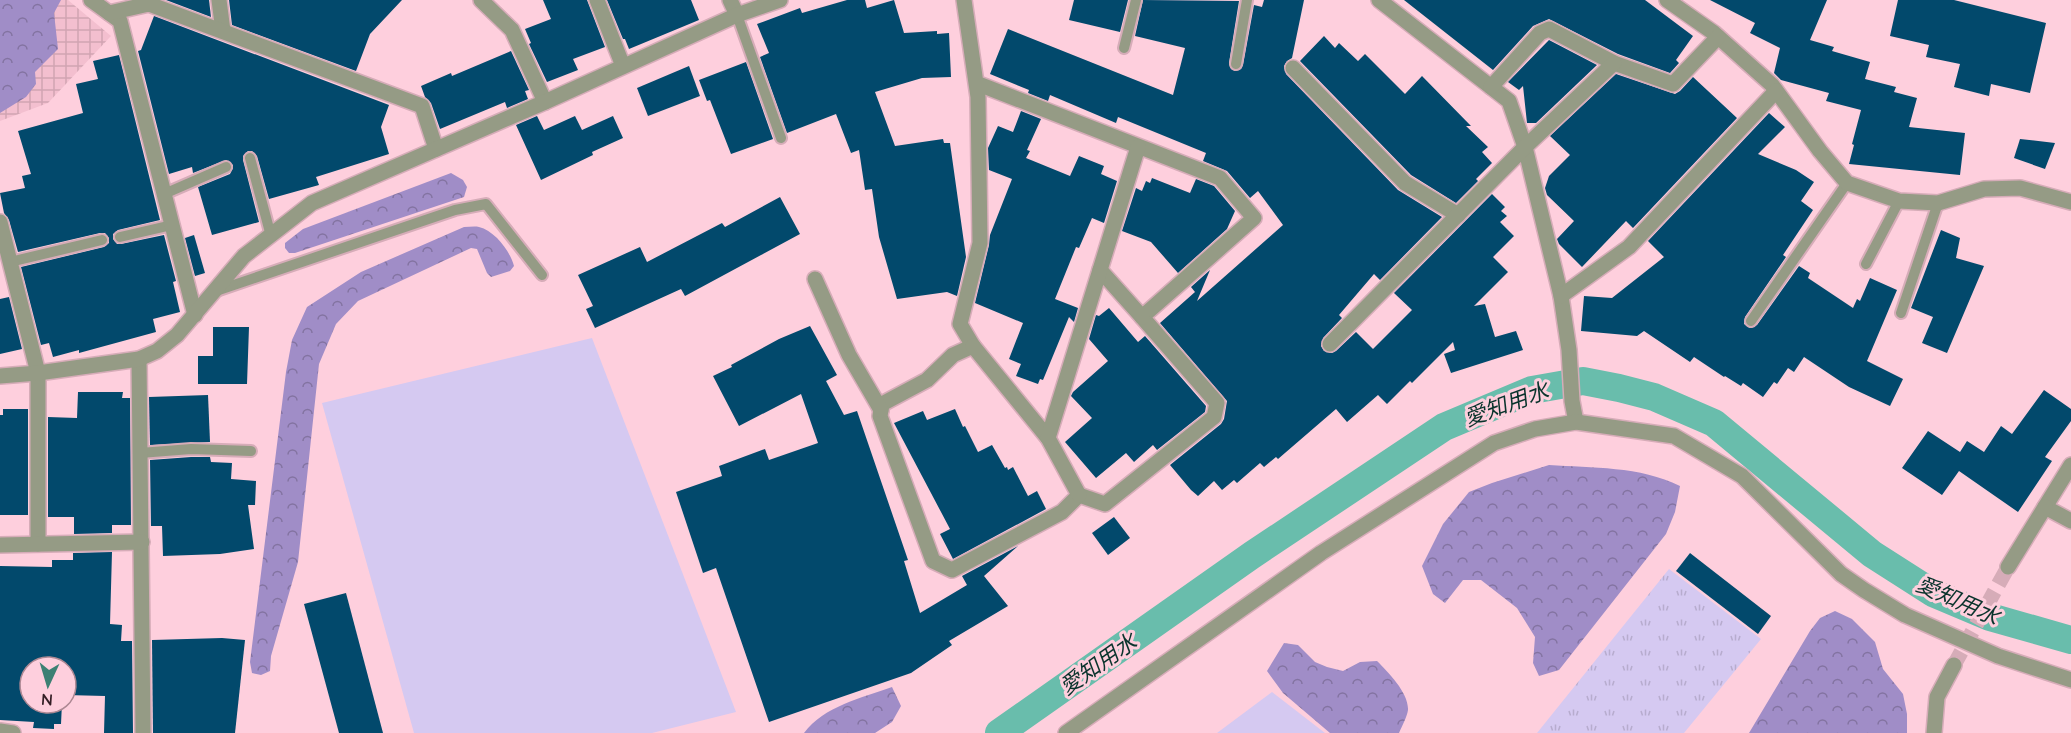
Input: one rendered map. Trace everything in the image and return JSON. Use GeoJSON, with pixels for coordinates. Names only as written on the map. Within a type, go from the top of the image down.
{"type":"FeatureCollection","features":[{"type":"Feature","properties":{"kind":"street"},"geometry":{"type":"LineString","coordinates":[[91,0],[120,21],[195,315]]}},
{"type":"Feature","properties":{"kind":"street"},"geometry":{"type":"LineString","coordinates":[[219,0],[223,31]]}},
{"type":"Feature","properties":{"kind":"street"},"geometry":{"type":"LineString","coordinates":[[481,0],[512,30],[545,102]]}},
{"type":"Feature","properties":{"kind":"street"},"geometry":{"type":"LineString","coordinates":[[597,0],[623,66]]}},
{"type":"Feature","properties":{"kind":"street"},"geometry":{"type":"LineString","coordinates":[[730,0],[737,15]]}},
{"type":"Feature","properties":{"kind":"street"},"geometry":{"type":"LineString","coordinates":[[0,376],[139,359],[157,351],[177,335],[244,256],[312,203],[545,102],[737,15],[780,0]]}},
{"type":"Feature","properties":{"kind":"street"},"geometry":{"type":"LineString","coordinates":[[964,0],[976,83],[980,243],[960,324],[973,346],[1048,438],[1080,495],[1105,504],[1214,417],[1217,404],[1100,270]]}},
{"type":"Feature","properties":{"kind":"street"},"geometry":{"type":"LineString","coordinates":[[1379,0],[1509,100],[1525,147],[1561,296],[1576,422]]}},
{"type":"Feature","properties":{"kind":"street"},"geometry":{"type":"LineString","coordinates":[[1673,2],[1718,37],[1772,85],[1820,151],[1847,183],[1899,201],[1938,203],[1984,189],[2020,188],[2071,202]]}},
{"type":"Feature","properties":{"kind":"street"},"geometry":{"type":"LineString","coordinates":[[109,13],[149,4],[422,106],[436,149]]}},
{"type":"Feature","properties":{"kind":"street"},"geometry":{"type":"LineString","coordinates":[[1491,87],[1540,33],[1549,28],[1614,63],[1673,84],[1718,37]]}},
{"type":"Feature","properties":{"kind":"street"},"geometry":{"type":"LineString","coordinates":[[1330,344],[1525,147],[1614,63]]}},
{"type":"Feature","properties":{"kind":"street"},"geometry":{"type":"LineString","coordinates":[[1293,68],[1405,183],[1458,215]]}},
{"type":"Feature","properties":{"kind":"street"},"geometry":{"type":"LineString","coordinates":[[976,83],[1220,178],[1254,218],[1142,317]]}},
{"type":"Feature","properties":{"kind":"street"},"geometry":{"type":"LineString","coordinates":[[1561,296],[1629,247],[1776,91]]}},
{"type":"Feature","properties":{"kind":"street"},"geometry":{"type":"LineString","coordinates":[[1048,438],[1138,147]]}},
{"type":"Feature","properties":{"kind":"street"},"geometry":{"type":"LineString","coordinates":[[0,222],[38,373],[38,544]]}},
{"type":"Feature","properties":{"kind":"street"},"geometry":{"type":"LineString","coordinates":[[815,279],[849,355],[881,410]]}},
{"type":"Feature","properties":{"kind":"street"},"geometry":{"type":"LineString","coordinates":[[973,346],[953,355],[927,380],[882,404],[880,416],[933,561],[952,570],[1062,512],[1080,495]]}},
{"type":"Feature","properties":{"kind":"street"},"geometry":{"type":"LineString","coordinates":[[139,359],[143,733]]}},
{"type":"Feature","properties":{"kind":"street"},"geometry":{"type":"LineString","coordinates":[[1066,733],[1321,553],[1494,443],[1535,429],[1576,422],[1674,436],[1742,476],[1841,574],[1864,590],[1905,615],[1998,656],[2071,680]]}},
{"type":"Feature","properties":{"kind":"street"},"geometry":{"type":"LineString","coordinates":[[2008,567],[2071,465]]}},
{"type":"Feature","properties":{"kind":"street"},"geometry":{"type":"LineString","coordinates":[[2045,507],[2071,521]]}},
{"type":"Feature","properties":{"kind":"street"},"geometry":{"type":"LineString","coordinates":[[0,545],[142,543]]}},
{"type":"Feature","properties":{"kind":"street"},"geometry":{"type":"LineString","coordinates":[[1934,733],[1936,697],[1954,665]]}},
{"type":"Feature","properties":{"kind":"street"},"geometry":{"type":"LineString","coordinates":[[0,731],[13,733]]}},
{"type":"Feature","properties":{"kind":"lane"},"geometry":{"type":"LineString","coordinates":[[1124,48],[1136,0]]}},
{"type":"Feature","properties":{"kind":"lane"},"geometry":{"type":"LineString","coordinates":[[1236,64],[1247,0]]}},
{"type":"Feature","properties":{"kind":"lane"},"geometry":{"type":"LineString","coordinates":[[737,15],[781,138]]}},
{"type":"Feature","properties":{"kind":"lane"},"geometry":{"type":"LineString","coordinates":[[250,158],[271,236]]}},
{"type":"Feature","properties":{"kind":"lane"},"geometry":{"type":"LineString","coordinates":[[164,194],[226,167]]}},
{"type":"Feature","properties":{"kind":"lane"},"geometry":{"type":"LineString","coordinates":[[1751,321],[1847,183]]}},
{"type":"Feature","properties":{"kind":"lane"},"geometry":{"type":"LineString","coordinates":[[1866,264],[1899,201]]}},
{"type":"Feature","properties":{"kind":"lane"},"geometry":{"type":"LineString","coordinates":[[1901,313],[1938,203]]}},
{"type":"Feature","properties":{"kind":"lane"},"geometry":{"type":"LineString","coordinates":[[215,291],[455,210],[486,204],[542,275]]}},
{"type":"Feature","properties":{"kind":"lane"},"geometry":{"type":"LineString","coordinates":[[120,237],[172,225]]}},
{"type":"Feature","properties":{"kind":"lane"},"geometry":{"type":"LineString","coordinates":[[10,262],[102,240]]}},
{"type":"Feature","properties":{"kind":"lane"},"geometry":{"type":"LineString","coordinates":[[140,453],[191,449],[251,451]]}},
{"type":"Feature","properties":{"kind":"shaded area"},"geometry":{"type":"Polygon","coordinates":[[[0,0],[68,0],[111,36],[48,103],[0,121],[0,0]]]}},
{"type":"Feature","properties":{"kind":"green space"},"geometry":{"type":"Polygon","coordinates":[[[0,0],[61,0],[54,13],[58,49],[35,72],[36,84],[26,97],[0,113],[0,0]]]}},
{"type":"Feature","properties":{"kind":"green space"},"geometry":{"type":"Polygon","coordinates":[[[451,173],[463,180],[467,187],[464,197],[295,253],[289,253],[285,248],[285,243],[303,229],[451,173]]]}},
{"type":"Feature","properties":{"kind":"green space"},"geometry":{"type":"Polygon","coordinates":[[[464,227],[479,227],[496,237],[512,260],[514,266],[510,271],[491,277],[477,249],[471,248],[358,301],[336,324],[319,364],[298,562],[271,656],[270,671],[261,675],[252,673],[250,662],[286,372],[292,340],[307,307],[361,272],[464,227]]]}},
{"type":"Feature","properties":{"kind":"green space"},"geometry":{"type":"Polygon","coordinates":[[[592,338],[736,712],[652,733],[414,733],[322,403],[592,338]]]}},
{"type":"Feature","properties":{"kind":"green space"},"geometry":{"type":"Polygon","coordinates":[[[1549,465],[1632,471],[1665,479],[1680,486],[1675,512],[1666,534],[1559,670],[1539,676],[1533,663],[1535,637],[1517,608],[1481,580],[1463,580],[1445,603],[1433,594],[1422,566],[1443,524],[1469,492],[1549,465]]]}},
{"type":"Feature","properties":{"kind":"green space"},"geometry":{"type":"Polygon","coordinates":[[[1669,569],[1761,639],[1684,733],[1537,733],[1669,569]]]}},
{"type":"Feature","properties":{"kind":"green space"},"geometry":{"type":"Polygon","coordinates":[[[1835,611],[1852,619],[1875,642],[1883,669],[1903,694],[1907,714],[1907,733],[1749,733],[1810,631],[1820,618],[1835,611]]]}},
{"type":"Feature","properties":{"kind":"green space"},"geometry":{"type":"Polygon","coordinates":[[[1284,643],[1298,645],[1315,662],[1343,671],[1360,662],[1377,661],[1397,683],[1407,703],[1408,710],[1399,733],[1330,733],[1283,693],[1267,671],[1284,643]]]}},
{"type":"Feature","properties":{"kind":"green space"},"geometry":{"type":"Polygon","coordinates":[[[892,687],[901,706],[892,722],[875,733],[804,733],[812,724],[833,709],[892,687]]]}},
{"type":"Feature","properties":{"kind":"green space"},"geometry":{"type":"Polygon","coordinates":[[[1272,692],[1325,733],[1217,733],[1272,692]]]}},
{"type":"Feature","properties":{"kind":"building"},"geometry":{"type":"Polygon","coordinates":[[[166,0],[209,0],[211,17],[166,0]]]}},
{"type":"Feature","properties":{"kind":"building"},"geometry":{"type":"Polygon","coordinates":[[[229,0],[402,0],[370,34],[356,71],[232,25],[229,0]]]}},
{"type":"Feature","properties":{"kind":"building"},"geometry":{"type":"Polygon","coordinates":[[[543,0],[587,0],[605,47],[573,59],[578,70],[547,82],[529,44],[531,43],[525,29],[551,19],[543,0]]]}},
{"type":"Feature","properties":{"kind":"building"},"geometry":{"type":"Polygon","coordinates":[[[607,0],[691,0],[699,20],[629,49],[607,0]]]}},
{"type":"Feature","properties":{"kind":"building"},"geometry":{"type":"Polygon","coordinates":[[[847,0],[865,0],[867,8],[894,0],[904,33],[937,31],[937,34],[949,33],[951,77],[922,78],[875,92],[895,146],[943,139],[944,143],[950,143],[966,257],[957,296],[947,292],[897,299],[879,237],[872,189],[865,190],[859,150],[851,153],[836,114],[787,133],[760,57],[769,53],[757,24],[800,8],[802,13],[847,0]]]}},
{"type":"Feature","properties":{"kind":"building"},"geometry":{"type":"Polygon","coordinates":[[[1074,0],[1128,0],[1120,32],[1069,20],[1074,0]]]}},
{"type":"Feature","properties":{"kind":"building"},"geometry":{"type":"Polygon","coordinates":[[[1143,0],[1239,1],[1229,63],[1231,69],[1235,71],[1241,69],[1243,65],[1254,5],[1262,7],[1264,0],[1304,0],[1292,58],[1284,66],[1286,74],[1398,190],[1442,217],[1380,280],[1374,274],[1339,315],[1342,318],[1323,338],[1321,346],[1324,351],[1332,353],[1336,351],[1356,332],[1373,349],[1412,310],[1394,293],[1492,194],[1505,207],[1501,211],[1507,216],[1500,222],[1514,236],[1493,257],[1508,272],[1474,306],[1485,304],[1495,337],[1516,331],[1523,350],[1451,373],[1444,354],[1455,350],[1453,342],[1412,383],[1410,381],[1387,404],[1378,395],[1347,422],[1336,409],[1278,459],[1276,457],[1264,467],[1260,463],[1237,483],[1234,480],[1222,490],[1214,481],[1198,496],[1191,490],[1170,465],[1221,424],[1227,401],[1160,323],[1195,292],[1191,287],[1210,270],[1197,301],[1283,225],[1258,191],[1250,198],[1227,171],[1203,161],[1206,153],[1118,117],[1116,123],[1050,95],[1048,101],[1028,93],[1029,90],[990,74],[1008,29],[1173,95],[1185,48],[1135,36],[1143,0]]]}},
{"type":"Feature","properties":{"kind":"building"},"geometry":{"type":"Polygon","coordinates":[[[1404,0],[1645,0],[1693,36],[1676,60],[1679,63],[1670,73],[1618,54],[1549,19],[1533,26],[1493,70],[1404,0]]]}},
{"type":"Feature","properties":{"kind":"building"},"geometry":{"type":"Polygon","coordinates":[[[1710,0],[1827,0],[1810,40],[1834,47],[1832,51],[1870,62],[1865,79],[1896,87],[1894,92],[1917,98],[1909,127],[1965,133],[1960,175],[1849,164],[1861,110],[1826,101],[1829,93],[1781,80],[1774,73],[1780,48],[1750,33],[1755,23],[1710,0]]]}},
{"type":"Feature","properties":{"kind":"building"},"geometry":{"type":"Polygon","coordinates":[[[1898,0],[1954,0],[2046,23],[2030,93],[1991,84],[1989,96],[1954,87],[1960,64],[1926,57],[1929,45],[1890,36],[1898,0]]]}},
{"type":"Feature","properties":{"kind":"building"},"geometry":{"type":"Polygon","coordinates":[[[154,16],[389,105],[381,127],[389,154],[316,177],[319,185],[269,199],[257,156],[252,151],[248,151],[243,156],[243,160],[259,222],[212,235],[198,187],[230,174],[233,165],[226,160],[193,173],[192,167],[169,174],[138,51],[141,50],[154,16]]]}},
{"type":"Feature","properties":{"kind":"building"},"geometry":{"type":"Polygon","coordinates":[[[1324,36],[1335,48],[1339,43],[1358,61],[1365,54],[1405,94],[1422,76],[1471,126],[1466,126],[1488,147],[1482,152],[1492,163],[1456,203],[1411,175],[1300,61],[1324,36]]]}},
{"type":"Feature","properties":{"kind":"building"},"geometry":{"type":"Polygon","coordinates":[[[1549,40],[1597,65],[1536,123],[1527,123],[1523,86],[1519,90],[1508,82],[1549,40]]]}},
{"type":"Feature","properties":{"kind":"building"},"geometry":{"type":"Polygon","coordinates":[[[511,51],[529,90],[525,91],[528,99],[507,108],[505,102],[440,129],[431,103],[425,97],[421,86],[451,73],[452,76],[511,51]]]}},
{"type":"Feature","properties":{"kind":"building"},"geometry":{"type":"Polygon","coordinates":[[[119,55],[160,220],[118,230],[113,234],[113,239],[117,244],[121,244],[164,235],[176,281],[173,282],[180,312],[153,319],[156,332],[79,353],[79,350],[53,357],[49,343],[41,345],[21,267],[104,247],[109,243],[109,238],[105,233],[100,233],[18,252],[9,220],[4,213],[0,193],[25,188],[22,176],[31,174],[18,131],[83,113],[76,84],[98,79],[93,61],[119,55]]]}},
{"type":"Feature","properties":{"kind":"building"},"geometry":{"type":"Polygon","coordinates":[[[746,62],[773,139],[731,154],[710,100],[707,101],[699,80],[746,62]]]}},
{"type":"Feature","properties":{"kind":"building"},"geometry":{"type":"Polygon","coordinates":[[[689,66],[700,96],[648,116],[637,88],[689,66]]]}},
{"type":"Feature","properties":{"kind":"building"},"geometry":{"type":"Polygon","coordinates":[[[1616,74],[1675,94],[1693,77],[1737,118],[1633,228],[1626,221],[1582,267],[1559,244],[1557,239],[1574,221],[1547,195],[1545,188],[1549,176],[1570,155],[1550,136],[1616,74]]]}},
{"type":"Feature","properties":{"kind":"building"},"geometry":{"type":"Polygon","coordinates":[[[1021,111],[1041,119],[1027,150],[1030,151],[1026,158],[1070,176],[1079,156],[1104,166],[1101,174],[1117,181],[1104,223],[1092,218],[1079,248],[1076,247],[1055,299],[1078,308],[1074,322],[1069,317],[1043,380],[1040,379],[1038,384],[1016,376],[1021,364],[1009,359],[1023,323],[975,303],[990,235],[1012,179],[989,170],[988,148],[998,126],[1013,132],[1021,111]]]}},
{"type":"Feature","properties":{"kind":"building"},"geometry":{"type":"Polygon","coordinates":[[[1769,113],[1785,127],[1758,154],[1796,170],[1814,182],[1801,201],[1813,210],[1783,255],[1786,257],[1745,317],[1744,324],[1750,328],[1757,325],[1799,266],[1810,273],[1808,278],[1853,308],[1857,299],[1860,301],[1870,278],[1897,290],[1867,361],[1903,379],[1890,406],[1849,387],[1804,357],[1794,372],[1788,368],[1777,384],[1774,382],[1763,397],[1743,383],[1741,386],[1724,377],[1694,357],[1690,362],[1644,331],[1637,336],[1581,331],[1584,296],[1612,298],[1664,257],[1648,241],[1769,113]]]}},
{"type":"Feature","properties":{"kind":"building"},"geometry":{"type":"Polygon","coordinates":[[[537,116],[544,130],[575,116],[582,130],[613,116],[623,138],[541,180],[516,125],[537,116]]]}},
{"type":"Feature","properties":{"kind":"building"},"geometry":{"type":"Polygon","coordinates":[[[2020,139],[2055,143],[2045,169],[2014,158],[2020,139]]]}},
{"type":"Feature","properties":{"kind":"building"},"geometry":{"type":"Polygon","coordinates":[[[1152,178],[1190,193],[1196,179],[1214,186],[1235,211],[1227,229],[1178,273],[1151,242],[1122,231],[1136,188],[1142,191],[1146,181],[1150,183],[1152,178]]]}},
{"type":"Feature","properties":{"kind":"building"},"geometry":{"type":"Polygon","coordinates":[[[780,197],[800,234],[685,296],[681,289],[595,328],[586,309],[593,306],[578,275],[640,247],[647,262],[722,223],[725,227],[780,197]]]}},
{"type":"Feature","properties":{"kind":"building"},"geometry":{"type":"Polygon","coordinates":[[[1941,230],[1960,238],[1956,258],[1984,266],[1947,353],[1922,343],[1933,317],[1911,308],[1941,230]]]}},
{"type":"Feature","properties":{"kind":"building"},"geometry":{"type":"Polygon","coordinates":[[[194,235],[205,273],[195,276],[185,238],[194,235]]]}},
{"type":"Feature","properties":{"kind":"building"},"geometry":{"type":"Polygon","coordinates":[[[9,297],[22,349],[0,354],[0,299],[9,297]]]}},
{"type":"Feature","properties":{"kind":"building"},"geometry":{"type":"Polygon","coordinates":[[[1109,308],[1138,342],[1145,336],[1206,406],[1205,412],[1157,450],[1153,445],[1134,462],[1126,453],[1096,478],[1065,442],[1092,418],[1071,396],[1108,361],[1089,339],[1096,315],[1099,316],[1109,308]]]}},
{"type":"Feature","properties":{"kind":"building"},"geometry":{"type":"Polygon","coordinates":[[[810,326],[837,375],[826,381],[844,415],[857,411],[908,560],[904,561],[920,613],[967,585],[962,576],[1018,546],[984,576],[1008,606],[949,641],[952,645],[911,673],[769,722],[716,568],[703,573],[676,492],[722,476],[719,466],[765,449],[769,460],[818,443],[801,394],[739,426],[713,376],[779,339],[810,326]]]}},
{"type":"Feature","properties":{"kind":"building"},"geometry":{"type":"Polygon","coordinates":[[[213,327],[249,327],[247,384],[198,384],[198,356],[213,356],[213,327]]]}},
{"type":"Feature","properties":{"kind":"building"},"geometry":{"type":"Polygon","coordinates":[[[2044,390],[2071,409],[2071,421],[2045,457],[2052,461],[2018,512],[1959,471],[1942,495],[1902,468],[1928,431],[1960,452],[1967,441],[1984,452],[2001,426],[2012,434],[2044,390]]]}},
{"type":"Feature","properties":{"kind":"building"},"geometry":{"type":"Polygon","coordinates":[[[78,392],[123,392],[122,398],[130,398],[131,525],[112,525],[112,533],[74,534],[74,517],[48,517],[48,417],[77,418],[78,392]]]}},
{"type":"Feature","properties":{"kind":"building"},"geometry":{"type":"Polygon","coordinates":[[[208,395],[210,442],[150,445],[149,397],[208,395]]]}},
{"type":"Feature","properties":{"kind":"building"},"geometry":{"type":"Polygon","coordinates":[[[3,409],[28,409],[28,515],[0,515],[0,415],[3,415],[3,409]]]}},
{"type":"Feature","properties":{"kind":"building"},"geometry":{"type":"Polygon","coordinates":[[[955,409],[978,452],[992,445],[1005,468],[1007,467],[1008,470],[1013,467],[1028,496],[1037,491],[1046,509],[953,559],[940,534],[950,529],[894,423],[923,411],[927,420],[955,409]]]}},
{"type":"Feature","properties":{"kind":"building"},"geometry":{"type":"Polygon","coordinates":[[[210,457],[211,462],[232,463],[231,479],[256,481],[255,505],[248,505],[254,549],[220,554],[163,556],[162,526],[151,526],[150,460],[210,457]]]}},
{"type":"Feature","properties":{"kind":"building"},"geometry":{"type":"Polygon","coordinates":[[[1114,517],[1130,538],[1108,555],[1092,533],[1114,517]]]}},
{"type":"Feature","properties":{"kind":"building"},"geometry":{"type":"Polygon","coordinates":[[[112,552],[110,624],[122,625],[121,641],[132,641],[133,733],[104,733],[105,696],[78,695],[78,655],[18,655],[18,715],[61,715],[61,724],[54,724],[54,729],[33,728],[34,722],[0,720],[0,566],[52,567],[52,560],[73,560],[73,553],[112,552]]]}},
{"type":"Feature","properties":{"kind":"building"},"geometry":{"type":"Polygon","coordinates":[[[1690,553],[1771,616],[1758,634],[1676,571],[1690,553]]]}},
{"type":"Feature","properties":{"kind":"building"},"geometry":{"type":"Polygon","coordinates":[[[346,593],[383,733],[339,733],[304,604],[346,593]]]}},
{"type":"Feature","properties":{"kind":"building"},"geometry":{"type":"Polygon","coordinates":[[[222,638],[245,640],[235,733],[153,733],[152,640],[222,638]]]}},
{"type":"Feature","properties":{"kind":"waterway","name":"愛知用水"},"geometry":{"type":"LineString","coordinates":[[999,733],[1252,555],[1444,427],[1532,390],[1583,381],[1654,397],[1714,423],[1872,554],[1933,593],[1990,617],[2071,640]]}},
{"type":"Feature","properties":{"kind":"tunnel"},"geometry":{"type":"LineString","coordinates":[[1954,665],[2008,567]]}}]}
